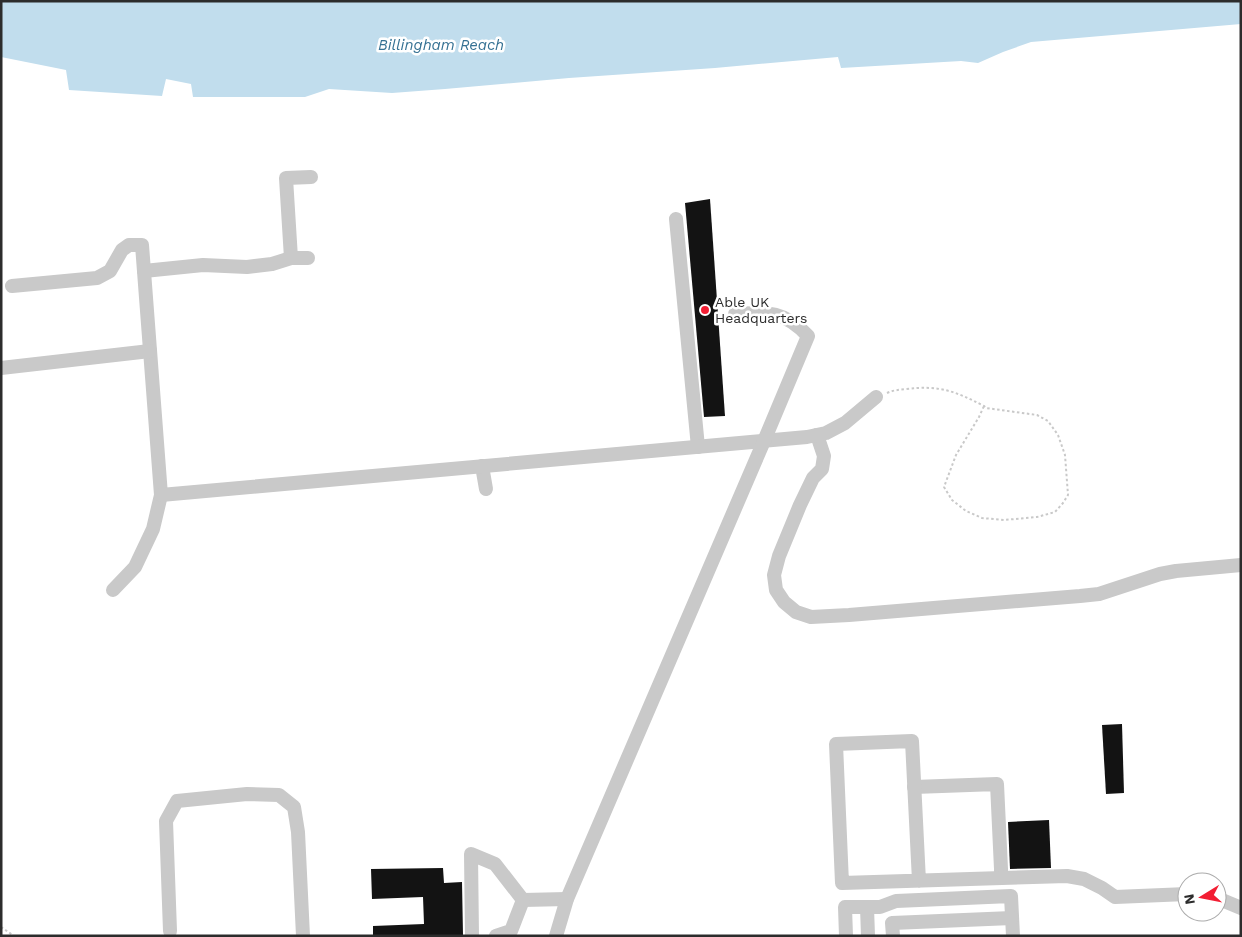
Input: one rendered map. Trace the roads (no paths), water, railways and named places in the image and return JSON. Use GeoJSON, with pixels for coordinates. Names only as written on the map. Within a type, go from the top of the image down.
{"type":"FeatureCollection","features":[{"type":"Feature","properties":{"kind":"street"},"geometry":{"type":"LineString","coordinates":[[291,258],[286,178],[311,177]]}},
{"type":"Feature","properties":{"kind":"street"},"geometry":{"type":"LineString","coordinates":[[676,219],[698,447]]}},
{"type":"Feature","properties":{"kind":"street"},"geometry":{"type":"LineString","coordinates":[[12,286],[97,278],[110,271],[122,250],[129,246],[142,244],[161,495],[153,528],[135,567],[114,590]]}},
{"type":"Feature","properties":{"kind":"street"},"geometry":{"type":"LineString","coordinates":[[144,271],[203,265],[247,267],[272,264],[291,258],[308,258]]}},
{"type":"Feature","properties":{"kind":"street"},"geometry":{"type":"LineString","coordinates":[[556,936],[567,899],[754,466],[808,336],[798,325],[785,317],[757,312],[735,314]]}},
{"type":"Feature","properties":{"kind":"street"},"geometry":{"type":"LineString","coordinates":[[1,368],[150,351]]}},
{"type":"Feature","properties":{"kind":"street"},"geometry":{"type":"LineString","coordinates":[[161,495],[812,436],[826,433],[845,423],[876,397]]}},
{"type":"Feature","properties":{"kind":"street"},"geometry":{"type":"LineString","coordinates":[[812,436],[824,456],[822,469],[813,478],[800,505],[779,556],[774,575],[776,590],[784,602],[796,612],[811,617],[1080,596],[1107,591],[1160,574],[1241,565]]}},
{"type":"Feature","properties":{"kind":"street"},"geometry":{"type":"LineString","coordinates":[[746,443],[754,466]]}},
{"type":"Feature","properties":{"kind":"street"},"geometry":{"type":"LineString","coordinates":[[482,466],[486,489]]}},
{"type":"Feature","properties":{"kind":"street"},"geometry":{"type":"LineString","coordinates":[[919,881],[912,741],[836,744],[842,883],[919,881],[1066,876],[1084,879],[1114,897],[1177,894]]}},
{"type":"Feature","properties":{"kind":"street"},"geometry":{"type":"LineString","coordinates":[[914,787],[997,784],[1000,878]]}},
{"type":"Feature","properties":{"kind":"street"},"geometry":{"type":"LineString","coordinates":[[170,931],[166,821],[177,801],[248,794],[279,795],[294,806],[298,832],[303,936]]}},
{"type":"Feature","properties":{"kind":"street"},"geometry":{"type":"LineString","coordinates":[[472,936],[471,854],[495,864],[523,900]]}},
{"type":"Feature","properties":{"kind":"street"},"geometry":{"type":"LineString","coordinates":[[846,936],[845,907],[880,907],[896,901],[1011,896],[1013,936]]}},
{"type":"Feature","properties":{"kind":"street"},"geometry":{"type":"LineString","coordinates":[[523,900],[567,899]]}},
{"type":"Feature","properties":{"kind":"street"},"geometry":{"type":"LineString","coordinates":[[496,936],[511,931],[523,900]]}},
{"type":"Feature","properties":{"kind":"street"},"geometry":{"type":"LineString","coordinates":[[1227,902],[1241,908]]}},
{"type":"Feature","properties":{"kind":"street"},"geometry":{"type":"LineString","coordinates":[[867,908],[868,936]]}},
{"type":"Feature","properties":{"kind":"street"},"geometry":{"type":"LineString","coordinates":[[893,936],[892,923],[1012,918]]}},
{"type":"Feature","properties":{"kind":"water","name":"Billingham Reach"},"geometry":{"type":"Polygon","coordinates":[[[1,1],[1241,1],[1241,24],[1031,42],[978,63],[961,61],[841,68],[838,57],[392,93],[329,89],[305,97],[193,97],[191,84],[166,79],[162,96],[69,90],[66,70],[1,57],[1,1]]]}},
{"type":"Feature","properties":{"kind":"place","name":"Able UK Headquarters"},"geometry":{"type":"Point","coordinates":[705,310]}}]}
